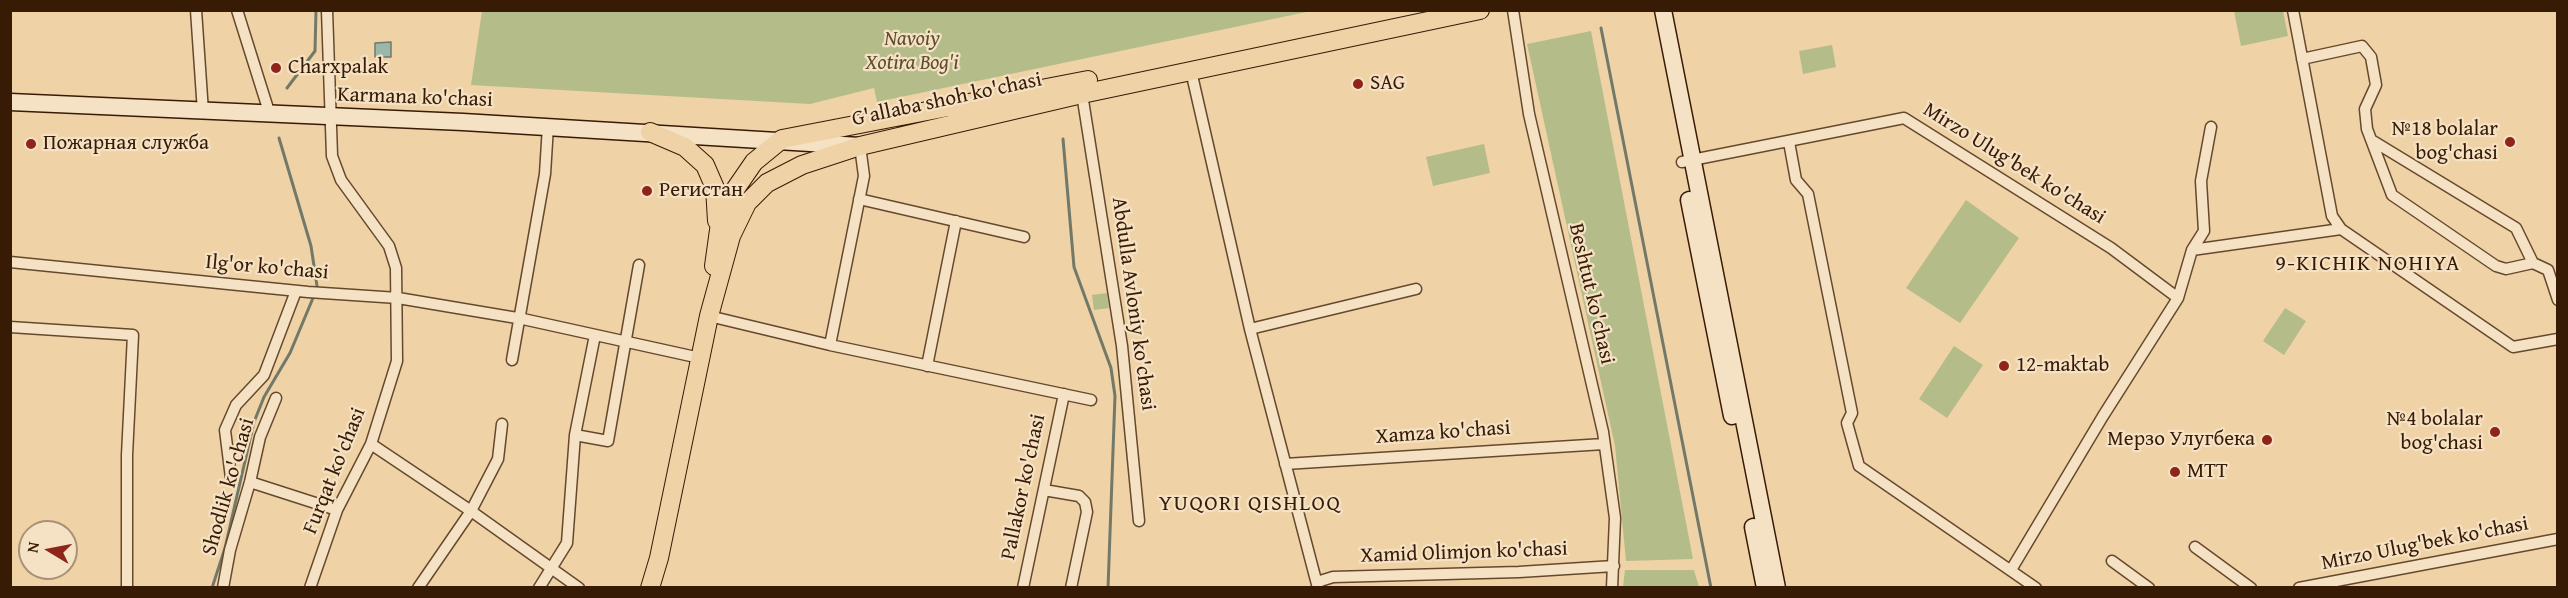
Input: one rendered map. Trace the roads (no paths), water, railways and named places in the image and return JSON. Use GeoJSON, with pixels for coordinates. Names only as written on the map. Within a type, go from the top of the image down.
{"type":"FeatureCollection","features":[{"type":"Feature","properties":{"kind":"main road","name":"G'allaba shoh ko'chasi"},"geometry":{"type":"LineString","coordinates":[[782,139],[996,99],[1425,10]]}},
{"type":"Feature","properties":{"kind":"main road","name":"G'allaba shoh ko'chasi"},"geometry":{"type":"LineString","coordinates":[[782,139],[861,146],[1082,94],[1480,10]]}},
{"type":"Feature","properties":{"kind":"main road"},"geometry":{"type":"LineString","coordinates":[[1652,10],[1687,161],[1777,588]]}},
{"type":"Feature","properties":{"kind":"main road"},"geometry":{"type":"LineString","coordinates":[[1663,10],[1687,161],[1765,588]]}},
{"type":"Feature","properties":{"kind":"main road","name":"Karmana ko'chasi"},"geometry":{"type":"LineString","coordinates":[[10,102],[782,139]]}},
{"type":"Feature","properties":{"kind":"main road"},"geometry":{"type":"LineString","coordinates":[[650,132],[686,147],[710,172],[716,196],[716,238],[709,315]]}},
{"type":"Feature","properties":{"kind":"main road"},"geometry":{"type":"LineString","coordinates":[[716,238],[725,208],[745,174],[754,162],[782,139]]}},
{"type":"Feature","properties":{"kind":"main road"},"geometry":{"type":"LineString","coordinates":[[650,588],[659,558],[709,315],[735,223],[753,195],[784,173],[861,146]]}},
{"type":"Feature","properties":{"kind":"street"},"geometry":{"type":"LineString","coordinates":[[196,10],[202,112]]}},
{"type":"Feature","properties":{"kind":"street"},"geometry":{"type":"LineString","coordinates":[[237,10],[270,115]]}},
{"type":"Feature","properties":{"kind":"street","name":"Furqat ko'chasi"},"geometry":{"type":"LineString","coordinates":[[310,588],[338,510],[371,444],[397,361],[396,268],[389,246],[341,180],[332,156],[327,10]]}},
{"type":"Feature","properties":{"kind":"street","name":"Beshtut ko'chasi"},"geometry":{"type":"LineString","coordinates":[[1513,10],[1529,114],[1566,266],[1604,444],[1615,518],[1612,588]]}},
{"type":"Feature","properties":{"kind":"street"},"geometry":{"type":"LineString","coordinates":[[2293,10],[2332,216],[2341,229],[2513,347],[2558,339]]}},
{"type":"Feature","properties":{"kind":"street"},"geometry":{"type":"LineString","coordinates":[[2302,59],[2362,46],[2371,57],[2376,85],[2365,109],[2367,129],[2392,195],[2496,266],[2506,269],[2534,263]]}},
{"type":"Feature","properties":{"kind":"street"},"geometry":{"type":"LineString","coordinates":[[1191,71],[1250,329],[1317,585]]}},
{"type":"Feature","properties":{"kind":"street","name":"Abdulla Avloniy ko'chasi"},"geometry":{"type":"LineString","coordinates":[[1082,94],[1122,346],[1139,521]]}},
{"type":"Feature","properties":{"kind":"street","name":"Mirzo Ulug'bek ko'chasi"},"geometry":{"type":"LineString","coordinates":[[1687,161],[1904,118],[2110,248],[2178,298]]}},
{"type":"Feature","properties":{"kind":"street"},"geometry":{"type":"LineString","coordinates":[[512,360],[545,174],[548,126]]}},
{"type":"Feature","properties":{"kind":"street"},"geometry":{"type":"LineString","coordinates":[[2011,570],[2103,416],[2178,298],[2192,250],[2204,231],[2201,181],[2211,127]]}},
{"type":"Feature","properties":{"kind":"street"},"geometry":{"type":"LineString","coordinates":[[2373,141],[2516,228],[2534,263],[2548,270],[2558,300]]}},
{"type":"Feature","properties":{"kind":"street"},"geometry":{"type":"LineString","coordinates":[[1789,142],[1796,180],[1808,194],[1852,412],[1847,423],[1859,466],[2036,588]]}},
{"type":"Feature","properties":{"kind":"street"},"geometry":{"type":"LineString","coordinates":[[830,345],[859,199],[864,164],[861,146]]}},
{"type":"Feature","properties":{"kind":"street"},"geometry":{"type":"LineString","coordinates":[[859,199],[1024,237]]}},
{"type":"Feature","properties":{"kind":"street"},"geometry":{"type":"LineString","coordinates":[[927,366],[956,221]]}},
{"type":"Feature","properties":{"kind":"street"},"geometry":{"type":"LineString","coordinates":[[2192,250],[2341,229]]}},
{"type":"Feature","properties":{"kind":"street","name":"Ilg'or ko'chasi"},"geometry":{"type":"LineString","coordinates":[[10,262],[296,291],[398,298],[519,318],[700,358]]}},
{"type":"Feature","properties":{"kind":"street"},"geometry":{"type":"LineString","coordinates":[[575,435],[608,441],[639,265]]}},
{"type":"Feature","properties":{"kind":"street"},"geometry":{"type":"LineString","coordinates":[[1250,329],[1416,289]]}},
{"type":"Feature","properties":{"kind":"street"},"geometry":{"type":"LineString","coordinates":[[231,478],[225,430],[236,405],[264,375],[296,291]]}},
{"type":"Feature","properties":{"kind":"street"},"geometry":{"type":"LineString","coordinates":[[709,315],[830,345],[1091,400]]}},
{"type":"Feature","properties":{"kind":"street"},"geometry":{"type":"LineString","coordinates":[[10,327],[133,335],[127,455],[127,588]]}},
{"type":"Feature","properties":{"kind":"street"},"geometry":{"type":"LineString","coordinates":[[538,588],[567,543],[575,435],[595,335]]}},
{"type":"Feature","properties":{"kind":"street","name":"Pallakor ko'chasi"},"geometry":{"type":"LineString","coordinates":[[1023,588],[1064,394]]}},
{"type":"Feature","properties":{"kind":"street","name":"Shodlik ko'chasi"},"geometry":{"type":"LineString","coordinates":[[223,588],[230,550],[250,482],[260,437],[276,398]]}},
{"type":"Feature","properties":{"kind":"street"},"geometry":{"type":"LineString","coordinates":[[418,588],[471,511],[498,459],[502,424]]}},
{"type":"Feature","properties":{"kind":"street"},"geometry":{"type":"LineString","coordinates":[[371,444],[471,511],[579,588]]}},
{"type":"Feature","properties":{"kind":"street","name":"Xamza ko'chasi"},"geometry":{"type":"LineString","coordinates":[[1285,464],[1604,444]]}},
{"type":"Feature","properties":{"kind":"street"},"geometry":{"type":"LineString","coordinates":[[250,482],[338,510]]}},
{"type":"Feature","properties":{"kind":"street"},"geometry":{"type":"LineString","coordinates":[[1044,490],[1079,496],[1085,502],[1087,512],[1071,588]]}},
{"type":"Feature","properties":{"kind":"street","name":"Mirzo Ulug'bek ko'chasi"},"geometry":{"type":"LineString","coordinates":[[2299,588],[2327,585],[2558,539]]}},
{"type":"Feature","properties":{"kind":"street"},"geometry":{"type":"LineString","coordinates":[[2195,547],[2251,588]]}},
{"type":"Feature","properties":{"kind":"street"},"geometry":{"type":"LineString","coordinates":[[2112,561],[2149,588]]}},
{"type":"Feature","properties":{"kind":"street","name":"Xamid Olimjon ko'chasi"},"geometry":{"type":"LineString","coordinates":[[1317,585],[1333,577],[1519,572],[1614,566]]}},
{"type":"Feature","properties":{"kind":"waterway"},"geometry":{"type":"LineString","coordinates":[[287,88],[315,51],[316,10]]}},
{"type":"Feature","properties":{"kind":"waterway"},"geometry":{"type":"LineString","coordinates":[[1601,28],[1711,588]]}},
{"type":"Feature","properties":{"kind":"waterway"},"geometry":{"type":"LineString","coordinates":[[279,138],[311,246],[317,286]]}},
{"type":"Feature","properties":{"kind":"waterway"},"geometry":{"type":"LineString","coordinates":[[1063,139],[1074,267],[1111,368],[1115,396],[1108,588]]}},
{"type":"Feature","properties":{"kind":"waterway"},"geometry":{"type":"LineString","coordinates":[[212,588],[225,548],[254,422],[264,397],[290,353],[313,298]]}},
{"type":"Feature","properties":{"kind":"place","name":"Charxpalak"},"geometry":{"type":"Point","coordinates":[276,68]}},
{"type":"Feature","properties":{"kind":"place","name":"SAG"},"geometry":{"type":"Point","coordinates":[1358,84]}},
{"type":"Feature","properties":{"kind":"place","name":"№18 bolalar bog'chasi"},"geometry":{"type":"Point","coordinates":[2510,142]}},
{"type":"Feature","properties":{"kind":"place","name":"Пожарная служба"},"geometry":{"type":"Point","coordinates":[31,144]}},
{"type":"Feature","properties":{"kind":"place","name":"Регистан"},"geometry":{"type":"Point","coordinates":[647,191]}},
{"type":"Feature","properties":{"kind":"place","name":"12-maktab"},"geometry":{"type":"Point","coordinates":[2004,366]}},
{"type":"Feature","properties":{"kind":"place","name":"№4 bolalar bog'chasi"},"geometry":{"type":"Point","coordinates":[2495,432]}},
{"type":"Feature","properties":{"kind":"place","name":"Мерзо Улугбека"},"geometry":{"type":"Point","coordinates":[2267,440]}},
{"type":"Feature","properties":{"kind":"place","name":"MTT"},"geometry":{"type":"Point","coordinates":[2175,472]}},
{"type":"Feature","properties":{"kind":"district","name":"9-KICHIK NOHIYA"},"geometry":{"type":"Point","coordinates":[2368,264]}},
{"type":"Feature","properties":{"kind":"district","name":"YUQORI QISHLOQ"},"geometry":{"type":"Point","coordinates":[1250,504]}},
{"type":"Feature","properties":{"kind":"park label","name":"Navoiy Xotira Bog'i"},"geometry":{"type":"Point","coordinates":[912,52]}}]}
